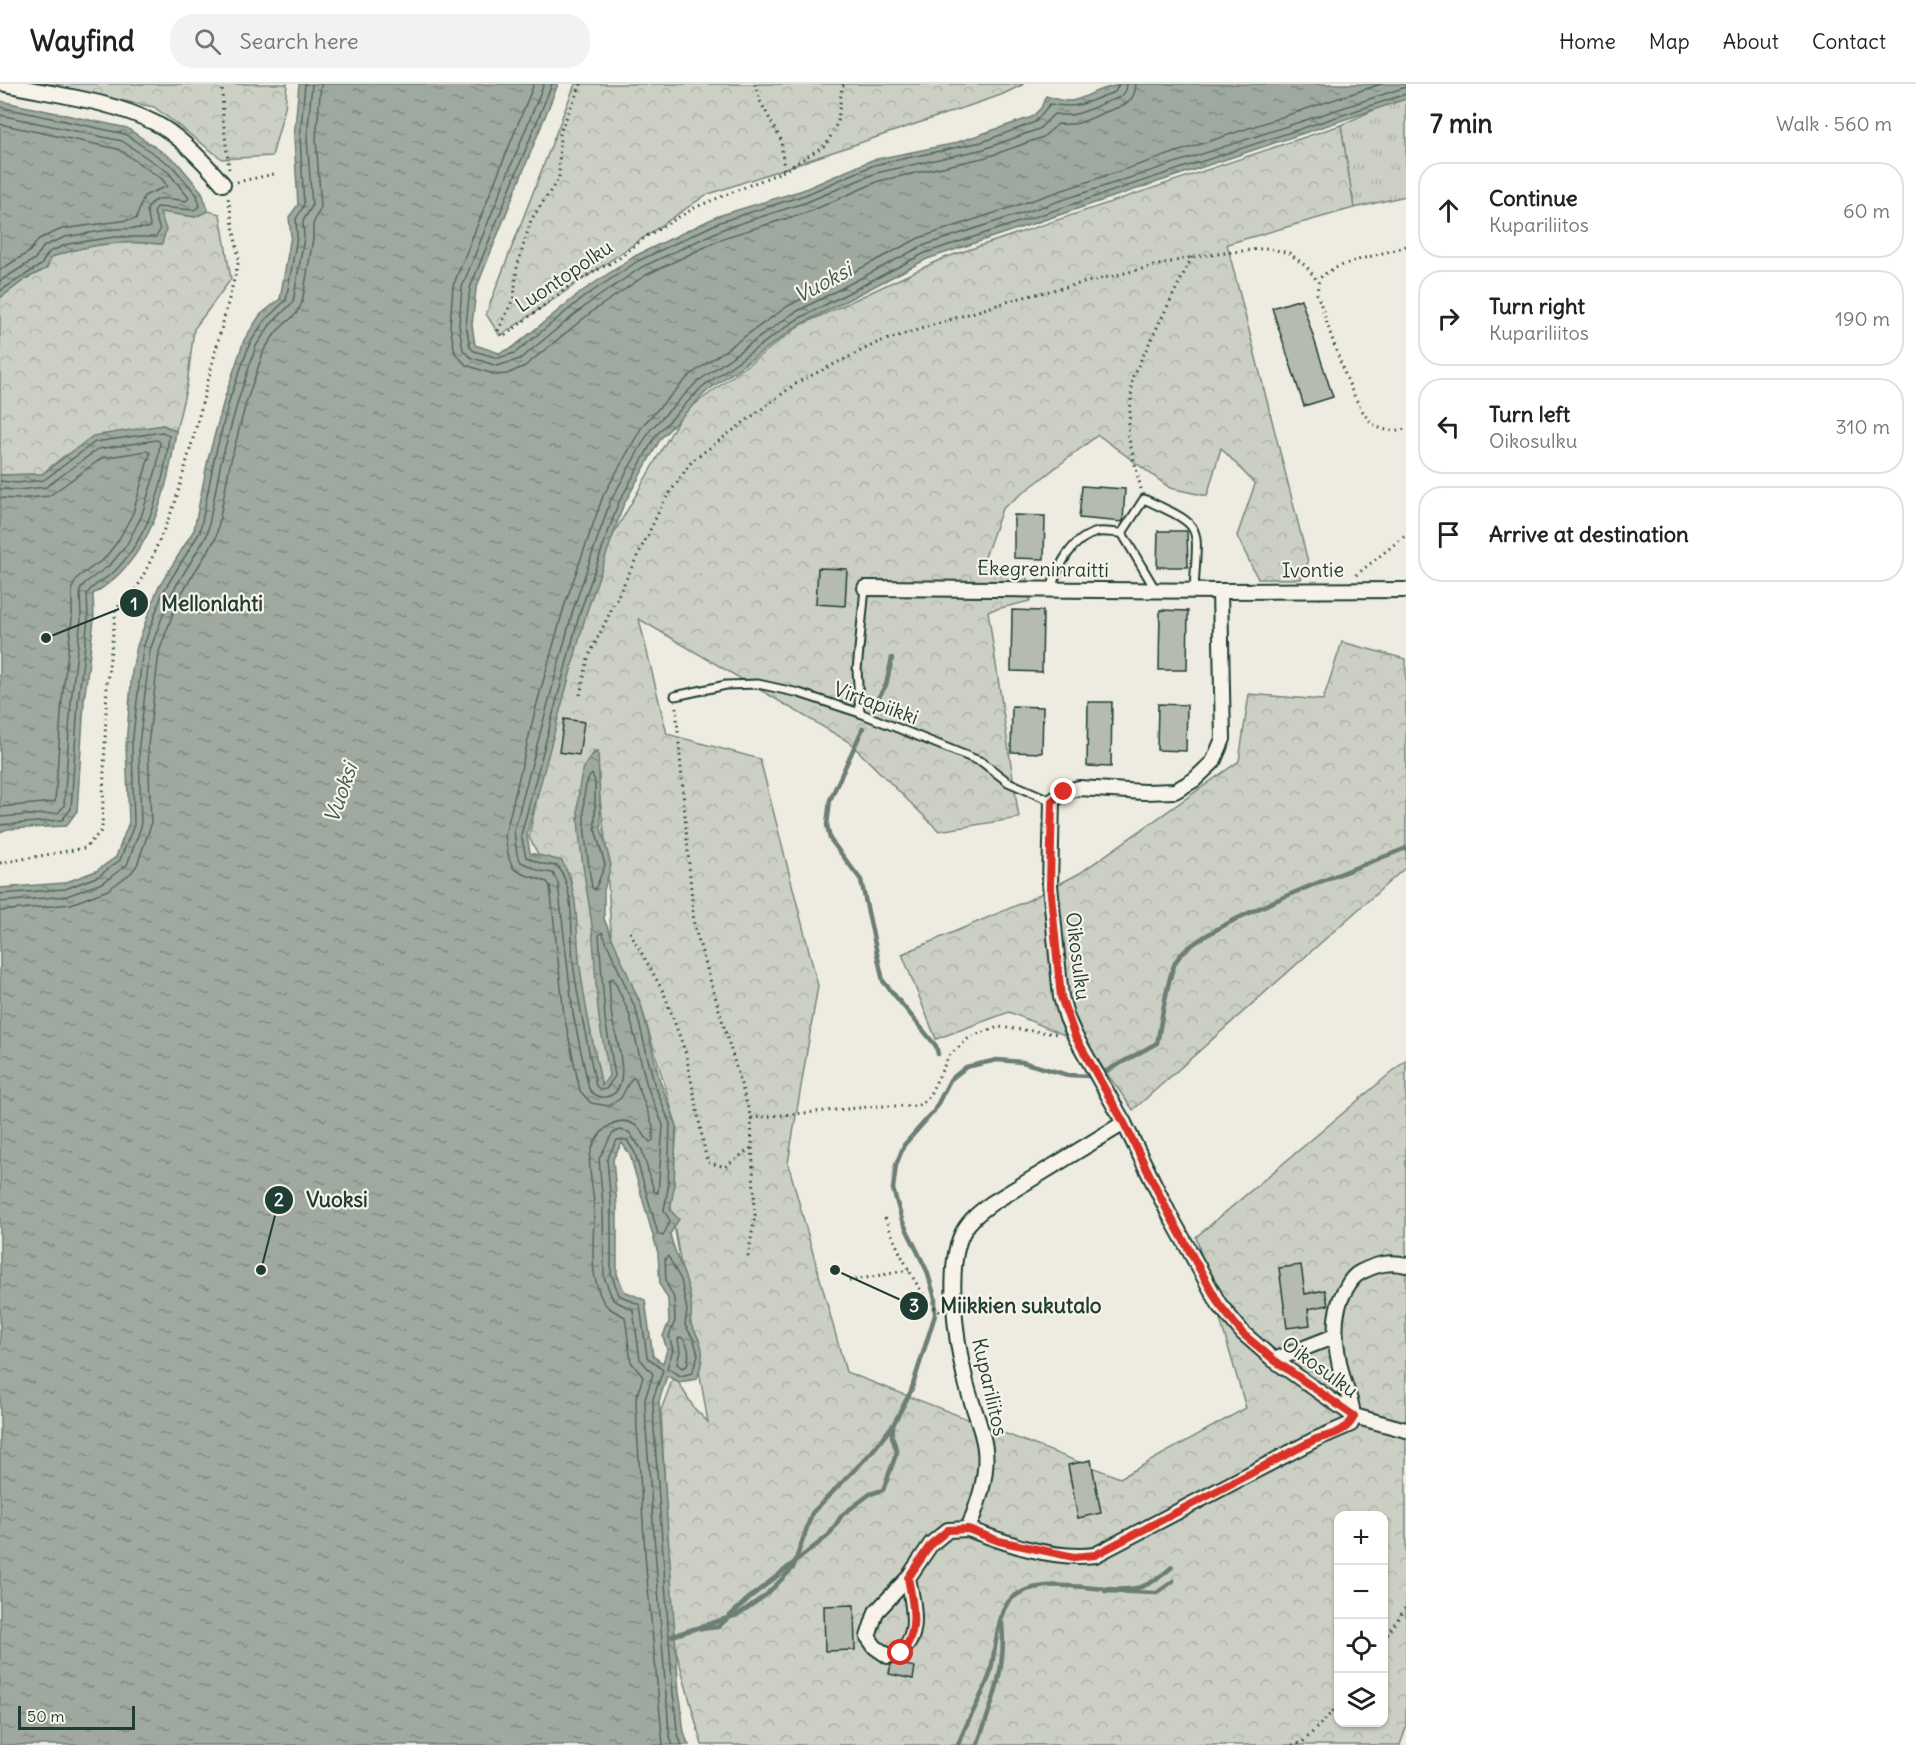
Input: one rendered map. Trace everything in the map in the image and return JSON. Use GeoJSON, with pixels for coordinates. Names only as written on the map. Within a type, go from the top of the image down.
{"type":"FeatureCollection","features":[{"type":"Feature","properties":{"kind":"street"},"geometry":{"type":"LineString","coordinates":[[5,84],[125,110],[158,124],[208,166],[223,184]]}},
{"type":"Feature","properties":{"kind":"street","name":"Ekegreninraitti"},"geometry":{"type":"LineString","coordinates":[[865,588],[1220,591]]}},
{"type":"Feature","properties":{"kind":"street","name":"Ivontie"},"geometry":{"type":"LineString","coordinates":[[1220,591],[1406,590]]}},
{"type":"Feature","properties":{"kind":"street"},"geometry":{"type":"LineString","coordinates":[[1052,801],[1064,792],[1079,788],[1144,792],[1176,791],[1194,780],[1213,762],[1223,739],[1220,591]]}},
{"type":"Feature","properties":{"kind":"street","name":"Oikosulku"},"geometry":{"type":"LineString","coordinates":[[1052,801],[1050,885],[1061,997],[1075,1036],[1124,1123],[1168,1212],[1219,1304],[1243,1334],[1274,1360],[1354,1416],[1406,1430]]}},
{"type":"Feature","properties":{"kind":"street","name":"Kupariliitos"},"geometry":{"type":"LineString","coordinates":[[968,1529],[983,1490],[985,1451],[964,1377],[958,1329],[955,1264],[963,1232],[980,1212],[992,1203],[1124,1123]]}},
{"type":"Feature","properties":{"kind":"street"},"geometry":{"type":"LineString","coordinates":[[908,1578],[914,1608],[911,1643],[901,1653],[888,1656],[875,1647],[868,1637],[876,1612],[908,1578],[931,1544],[948,1530],[968,1529],[999,1541],[1074,1557],[1095,1555],[1314,1440],[1338,1432],[1351,1424],[1354,1416],[1341,1372],[1335,1336],[1340,1300],[1354,1275],[1372,1266],[1393,1262],[1406,1265]]}},
{"type":"Feature","properties":{"kind":"street"},"geometry":{"type":"LineString","coordinates":[[1274,1360],[1335,1336]]}},
{"type":"Feature","properties":{"kind":"lane"},"geometry":{"type":"LineString","coordinates":[[1122,533],[1144,499],[1189,521],[1197,533],[1194,591]]}},
{"type":"Feature","properties":{"kind":"lane"},"geometry":{"type":"LineString","coordinates":[[1051,588],[1062,559],[1081,542],[1097,532],[1122,533]]}},
{"type":"Feature","properties":{"kind":"lane"},"geometry":{"type":"LineString","coordinates":[[1122,533],[1155,590]]}},
{"type":"Feature","properties":{"kind":"lane"},"geometry":{"type":"LineString","coordinates":[[860,713],[856,670],[865,588]]}},
{"type":"Feature","properties":{"kind":"lane","name":"Virtapiikki"},"geometry":{"type":"LineString","coordinates":[[675,696],[726,685],[758,684],[799,693],[860,713],[982,762],[1008,782],[1052,801]]}},
{"type":"Feature","properties":{"kind":"path"},"geometry":{"type":"LineString","coordinates":[[0,863],[85,848],[102,830],[106,683],[116,609],[137,588],[175,503],[239,260],[230,202],[223,184],[230,167],[223,119],[222,84]]}},
{"type":"Feature","properties":{"kind":"path","name":"Luontopolku"},"geometry":{"type":"LineString","coordinates":[[581,84],[560,132],[559,178],[531,220],[517,267],[514,297],[498,332],[503,337],[572,284],[618,259],[647,236],[696,207],[784,171],[827,144],[838,121],[842,86],[845,84]]}},
{"type":"Feature","properties":{"kind":"path"},"geometry":{"type":"LineString","coordinates":[[755,84],[760,101],[781,140],[784,171]]}},
{"type":"Feature","properties":{"kind":"path"},"geometry":{"type":"LineString","coordinates":[[223,184],[274,174]]}},
{"type":"Feature","properties":{"kind":"path"},"geometry":{"type":"LineString","coordinates":[[1406,246],[1341,267],[1323,276],[1318,282],[1317,294],[1356,400],[1371,422],[1381,429],[1406,429]]}},
{"type":"Feature","properties":{"kind":"path"},"geometry":{"type":"LineString","coordinates":[[580,695],[588,658],[664,501],[692,461],[798,382],[879,342],[1016,299],[1192,257],[1267,248],[1289,253],[1307,267],[1318,282]]}},
{"type":"Feature","properties":{"kind":"path"},"geometry":{"type":"LineString","coordinates":[[1144,499],[1128,435],[1133,376],[1192,257]]}},
{"type":"Feature","properties":{"kind":"path"},"geometry":{"type":"LineString","coordinates":[[1339,589],[1406,535]]}},
{"type":"Feature","properties":{"kind":"path"},"geometry":{"type":"LineString","coordinates":[[675,696],[694,925],[751,1118],[754,1215],[748,1257]]}},
{"type":"Feature","properties":{"kind":"path"},"geometry":{"type":"LineString","coordinates":[[630,932],[664,993],[686,1054],[707,1162],[725,1167],[751,1148]]}},
{"type":"Feature","properties":{"kind":"path"},"geometry":{"type":"LineString","coordinates":[[751,1118],[879,1106],[917,1106],[927,1100],[949,1056],[971,1036],[999,1027],[1075,1036]]}},
{"type":"Feature","properties":{"kind":"path"},"geometry":{"type":"LineString","coordinates":[[885,1218],[909,1270],[932,1307],[938,1311]]}},
{"type":"Feature","properties":{"kind":"path"},"geometry":{"type":"LineString","coordinates":[[849,1281],[909,1270]]}},
{"type":"Feature","properties":{"kind":"path"},"geometry":{"type":"LineString","coordinates":[[1388,1632],[1406,1607]]}},
{"type":"Feature","properties":{"kind":"path"},"geometry":{"type":"LineString","coordinates":[[1292,1745],[1302,1743],[1334,1710]]}},
{"type":"Feature","properties":{"kind":"green space"},"geometry":{"type":"Polygon","coordinates":[[[38,84],[287,84],[285,108],[272,156],[222,159],[154,107],[38,84]]]}},
{"type":"Feature","properties":{"kind":"green space"},"geometry":{"type":"Polygon","coordinates":[[[575,84],[1024,84],[1001,95],[706,195],[500,336],[486,314],[575,84]]]}},
{"type":"Feature","properties":{"kind":"green space"},"geometry":{"type":"Polygon","coordinates":[[[1406,95],[1406,196],[1354,208],[1341,125],[1406,95]]]}},
{"type":"Feature","properties":{"kind":"green space"},"geometry":{"type":"Polygon","coordinates":[[[1341,125],[1354,208],[1227,244],[1308,562],[1301,579],[1258,579],[1237,536],[1255,484],[1221,448],[1207,496],[1170,488],[1098,435],[1002,509],[984,560],[1026,573],[1030,601],[988,611],[1019,818],[939,831],[849,742],[639,619],[667,734],[760,759],[818,986],[788,1163],[846,1372],[1120,1478],[1246,1408],[1196,1237],[1406,1060],[1406,1728],[1400,1745],[702,1745],[672,1636],[661,1410],[674,1375],[694,1408],[708,1422],[671,1207],[677,1127],[639,999],[626,983],[612,952],[606,846],[594,751],[587,775],[616,1096],[606,1103],[588,1046],[570,873],[541,860],[529,837],[551,730],[582,615],[608,544],[682,414],[801,325],[944,258],[1341,125]]]}},
{"type":"Feature","properties":{"kind":"green space"},"geometry":{"type":"Polygon","coordinates":[[[159,211],[195,217],[208,211],[220,214],[231,279],[194,329],[187,385],[176,431],[163,425],[132,431],[64,456],[42,474],[0,475],[0,298],[27,278],[46,269],[52,257],[106,244],[162,244],[159,211]]]}},
{"type":"Feature","properties":{"kind":"green space"},"geometry":{"type":"Polygon","coordinates":[[[1342,642],[1406,659],[1406,867],[1133,1110],[1086,1044],[1009,1012],[936,1039],[902,954],[1029,900],[1080,873],[1239,761],[1249,694],[1323,700],[1342,642]]]}},
{"type":"Feature","properties":{"kind":"water"},"geometry":{"type":"Polygon","coordinates":[[[299,84],[558,84],[476,289],[472,325],[475,345],[499,353],[512,348],[581,292],[635,256],[718,216],[803,190],[872,160],[952,144],[1032,117],[1041,108],[1046,96],[1073,101],[1121,84],[1406,84],[1406,99],[927,259],[799,325],[706,392],[661,438],[623,506],[586,614],[527,834],[530,853],[562,861],[571,885],[576,909],[583,991],[602,1086],[609,1076],[599,1018],[591,918],[581,855],[578,804],[580,781],[587,763],[598,751],[601,828],[611,865],[604,890],[604,919],[642,1008],[660,1081],[676,1123],[674,1188],[670,1210],[679,1219],[670,1234],[689,1289],[690,1323],[699,1338],[702,1351],[697,1379],[679,1382],[667,1376],[659,1401],[679,1694],[684,1733],[689,1745],[0,1745],[0,888],[64,883],[96,871],[116,857],[129,822],[126,745],[132,671],[137,646],[157,590],[194,530],[208,459],[244,340],[260,315],[280,299],[291,236],[289,217],[298,205],[294,138],[299,84]],[[622,1143],[613,1159],[617,1206],[617,1274],[624,1291],[645,1300],[653,1356],[663,1363],[667,1350],[663,1336],[669,1322],[668,1299],[660,1285],[658,1253],[630,1155],[622,1143]]]}},
{"type":"Feature","properties":{"kind":"water"},"geometry":{"type":"Polygon","coordinates":[[[0,101],[127,128],[177,162],[202,192],[208,211],[195,217],[160,212],[166,230],[162,244],[107,244],[52,257],[46,269],[27,278],[0,298],[0,101]]]}},
{"type":"Feature","properties":{"kind":"water"},"geometry":{"type":"Polygon","coordinates":[[[163,425],[176,431],[168,478],[153,523],[129,563],[113,580],[93,594],[94,619],[84,702],[77,811],[66,826],[7,829],[0,832],[0,475],[42,474],[93,436],[163,425]]]}},
{"type":"Feature","properties":{"kind":"building"},"geometry":{"type":"Polygon","coordinates":[[[1301,299],[1333,397],[1304,406],[1272,308],[1301,299]]]}},
{"type":"Feature","properties":{"kind":"building"},"geometry":{"type":"Polygon","coordinates":[[[1082,486],[1125,489],[1123,522],[1079,518],[1082,486]]]}},
{"type":"Feature","properties":{"kind":"building"},"geometry":{"type":"Polygon","coordinates":[[[1014,515],[1045,516],[1044,559],[1014,558],[1014,515]]]}},
{"type":"Feature","properties":{"kind":"building"},"geometry":{"type":"Polygon","coordinates":[[[1158,531],[1187,531],[1188,567],[1157,567],[1158,531]]]}},
{"type":"Feature","properties":{"kind":"building"},"geometry":{"type":"Polygon","coordinates":[[[818,568],[847,569],[845,606],[816,604],[818,568]]]}},
{"type":"Feature","properties":{"kind":"building"},"geometry":{"type":"Polygon","coordinates":[[[1012,610],[1043,611],[1042,672],[1011,671],[1012,610]]]}},
{"type":"Feature","properties":{"kind":"building"},"geometry":{"type":"Polygon","coordinates":[[[1160,610],[1188,611],[1187,670],[1159,670],[1160,610]]]}},
{"type":"Feature","properties":{"kind":"building"},"geometry":{"type":"Polygon","coordinates":[[[1088,702],[1112,702],[1111,767],[1087,766],[1088,702]]]}},
{"type":"Feature","properties":{"kind":"building"},"geometry":{"type":"Polygon","coordinates":[[[1158,704],[1187,705],[1186,751],[1157,750],[1158,704]]]}},
{"type":"Feature","properties":{"kind":"building"},"geometry":{"type":"Polygon","coordinates":[[[1012,706],[1043,707],[1042,753],[1011,752],[1012,706]]]}},
{"type":"Feature","properties":{"kind":"building"},"geometry":{"type":"Polygon","coordinates":[[[564,719],[584,722],[579,755],[559,752],[564,719]]]}},
{"type":"Feature","properties":{"kind":"building"},"geometry":{"type":"Polygon","coordinates":[[[1301,1265],[1305,1294],[1325,1290],[1328,1305],[1308,1309],[1310,1325],[1287,1328],[1279,1268],[1301,1265]]]}},
{"type":"Feature","properties":{"kind":"building"},"geometry":{"type":"Polygon","coordinates":[[[1091,1460],[1101,1513],[1078,1518],[1068,1465],[1091,1460]]]}},
{"type":"Feature","properties":{"kind":"building"},"geometry":{"type":"Polygon","coordinates":[[[854,1605],[855,1650],[825,1651],[824,1606],[854,1605]]]}},
{"type":"Feature","properties":{"kind":"building"},"geometry":{"type":"Polygon","coordinates":[[[891,1664],[915,1667],[913,1679],[889,1674],[891,1664]]]}},
{"type":"Feature","properties":{"kind":"waterway"},"geometry":{"type":"LineString","coordinates":[[872,708],[886,685],[892,658]]}},
{"type":"Feature","properties":{"kind":"waterway"},"geometry":{"type":"LineString","coordinates":[[863,728],[830,800],[827,825],[830,839],[861,880],[883,981],[936,1046],[938,1054]]}},
{"type":"Feature","properties":{"kind":"waterway"},"geometry":{"type":"LineString","coordinates":[[1103,1073],[1157,1043],[1172,971],[1175,963],[1188,948],[1212,932],[1281,898],[1406,848]]}},
{"type":"Feature","properties":{"kind":"waterway"},"geometry":{"type":"LineString","coordinates":[[672,1636],[737,1615],[766,1595],[793,1568],[812,1513],[871,1453],[893,1425],[911,1391],[935,1315],[935,1298],[927,1271],[902,1220],[893,1189],[896,1165],[904,1145],[934,1111],[950,1080],[966,1067],[997,1060],[1022,1062],[1068,1075],[1089,1076]]}},
{"type":"Feature","properties":{"kind":"waterway"},"geometry":{"type":"LineString","coordinates":[[701,1629],[718,1627],[749,1598],[829,1535],[842,1515],[870,1494],[883,1490],[897,1452],[892,1436],[893,1427]]}},
{"type":"Feature","properties":{"kind":"waterway"},"geometry":{"type":"LineString","coordinates":[[958,1745],[990,1674],[1000,1623],[1006,1605],[1011,1599],[1024,1591],[1039,1587],[1073,1586],[1109,1589],[1141,1587],[1172,1567]]}},
{"type":"Feature","properties":{"kind":"waterway"},"geometry":{"type":"LineString","coordinates":[[1105,1591],[1157,1593],[1173,1581]]}},
{"type":"Feature","properties":{"kind":"waterway"},"geometry":{"type":"LineString","coordinates":[[977,1745],[997,1685],[1002,1655],[1002,1623]]}},
{"type":"Feature","properties":{"kind":"place","name":"Mellonlahti"},"geometry":{"type":"Point","coordinates":[46,638]}},
{"type":"Feature","properties":{"kind":"place","name":"Vuoksi"},"geometry":{"type":"Point","coordinates":[261,1270]}},
{"type":"Feature","properties":{"kind":"place","name":"Miikkien sukutalo"},"geometry":{"type":"Point","coordinates":[835,1270]}},
{"type":"Feature","properties":{"kind":"route"},"geometry":{"type":"LineString","coordinates":[[901,1653],[911,1643],[914,1608],[908,1578],[931,1544],[948,1530],[968,1529],[999,1541],[1074,1557],[1095,1555],[1314,1440],[1338,1432],[1351,1424],[1354,1416],[1274,1360],[1243,1334],[1219,1304],[1168,1212],[1124,1123],[1075,1036],[1061,997],[1050,885],[1052,801],[1064,792]]}}]}
